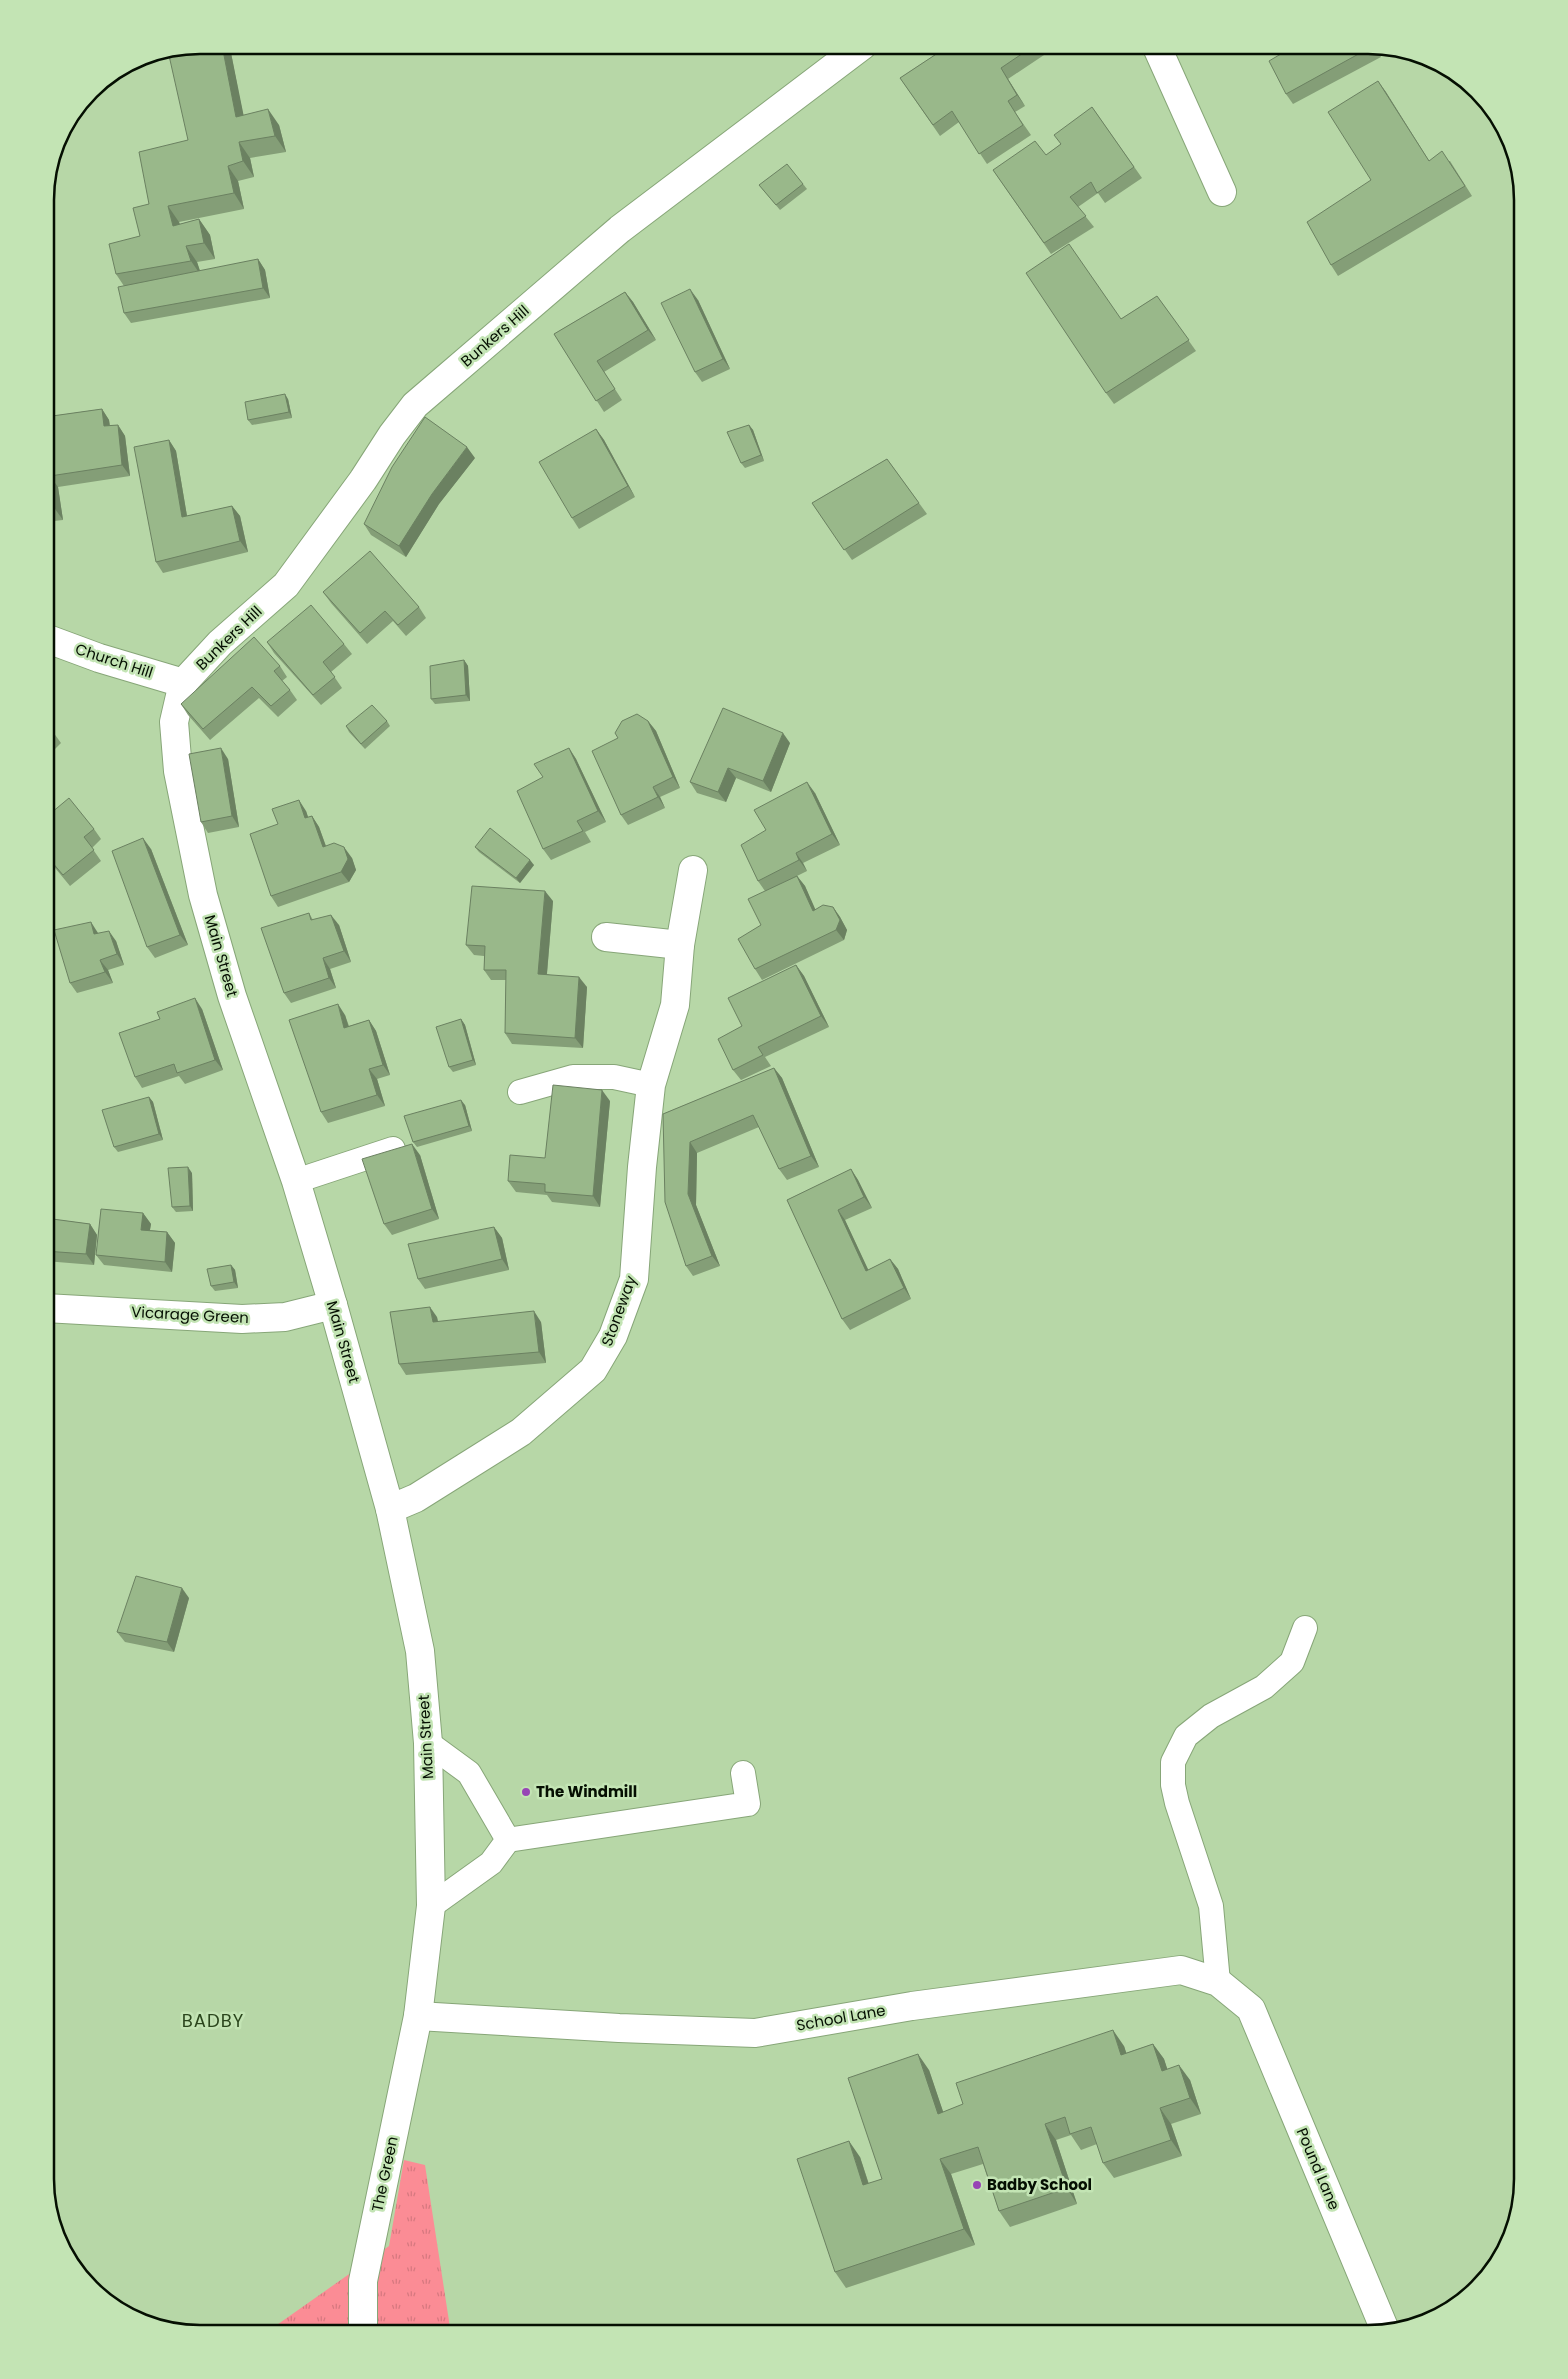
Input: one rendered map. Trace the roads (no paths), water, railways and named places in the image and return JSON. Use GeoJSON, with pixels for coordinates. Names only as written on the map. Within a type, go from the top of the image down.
{"type":"FeatureCollection","features":[{"type":"Feature","properties":{"kind":"street","name":"Bunkers Hill"},"geometry":{"type":"LineString","coordinates":[[183,683],[220,643],[286,584],[363,480],[392,435],[415,405],[620,229],[852,54]]}},
{"type":"Feature","properties":{"kind":"street"},"geometry":{"type":"LineString","coordinates":[[1160,54],[1222,192]]}},
{"type":"Feature","properties":{"kind":"street","name":"Church Hill"},"geometry":{"type":"LineString","coordinates":[[54,641],[99,658],[183,683]]}},
{"type":"Feature","properties":{"kind":"street","name":"Main Street"},"geometry":{"type":"LineString","coordinates":[[183,683],[174,722],[178,771],[203,895],[232,996],[296,1181],[333,1305],[390,1508],[420,1651],[428,1743],[431,1906],[418,2016]]}},
{"type":"Feature","properties":{"kind":"street","name":"Stoneway"},"geometry":{"type":"LineString","coordinates":[[390,1508],[416,1498],[521,1432],[593,1370],[613,1336],[634,1279],[642,1167],[651,1085],[675,1005],[680,945],[694,870]]}},
{"type":"Feature","properties":{"kind":"street"},"geometry":{"type":"LineString","coordinates":[[606,937],[680,945]]}},
{"type":"Feature","properties":{"kind":"street","name":"Vicarage Green"},"geometry":{"type":"LineString","coordinates":[[54,1309],[242,1319],[285,1317],[333,1305]]}},
{"type":"Feature","properties":{"kind":"street","name":"School Lane"},"geometry":{"type":"LineString","coordinates":[[418,2016],[619,2028],[755,2033],[912,2006],[1181,1970],[1218,1982],[1251,2009]]}},
{"type":"Feature","properties":{"kind":"street","name":"Pound Lane"},"geometry":{"type":"LineString","coordinates":[[1251,2009],[1383,2324]]}},
{"type":"Feature","properties":{"kind":"street","name":"The Green"},"geometry":{"type":"LineString","coordinates":[[364,2325],[363,2281],[418,2016]]}},
{"type":"Feature","properties":{"kind":"lane"},"geometry":{"type":"LineString","coordinates":[[520,1092],[573,1077],[614,1077],[651,1085]]}},
{"type":"Feature","properties":{"kind":"lane"},"geometry":{"type":"LineString","coordinates":[[296,1181],[393,1149]]}},
{"type":"Feature","properties":{"kind":"lane"},"geometry":{"type":"LineString","coordinates":[[1218,1982],[1212,1906],[1177,1804],[1173,1785],[1172,1762],[1186,1736],[1211,1716],[1264,1687],[1292,1662],[1305,1628]]}},
{"type":"Feature","properties":{"kind":"lane"},"geometry":{"type":"LineString","coordinates":[[428,1743],[468,1773],[508,1840]]}},
{"type":"Feature","properties":{"kind":"lane"},"geometry":{"type":"LineString","coordinates":[[431,1906],[491,1863],[508,1840],[748,1804],[743,1773]]}},
{"type":"Feature","properties":{"kind":"place","name":"The Windmill"},"geometry":{"type":"Point","coordinates":[526,1792]}},
{"type":"Feature","properties":{"kind":"place","name":"Badby School"},"geometry":{"type":"Point","coordinates":[977,2185]}},
{"type":"Feature","properties":{"kind":"district","name":"BADBY"},"geometry":{"type":"Point","coordinates":[213,2021]}}]}
